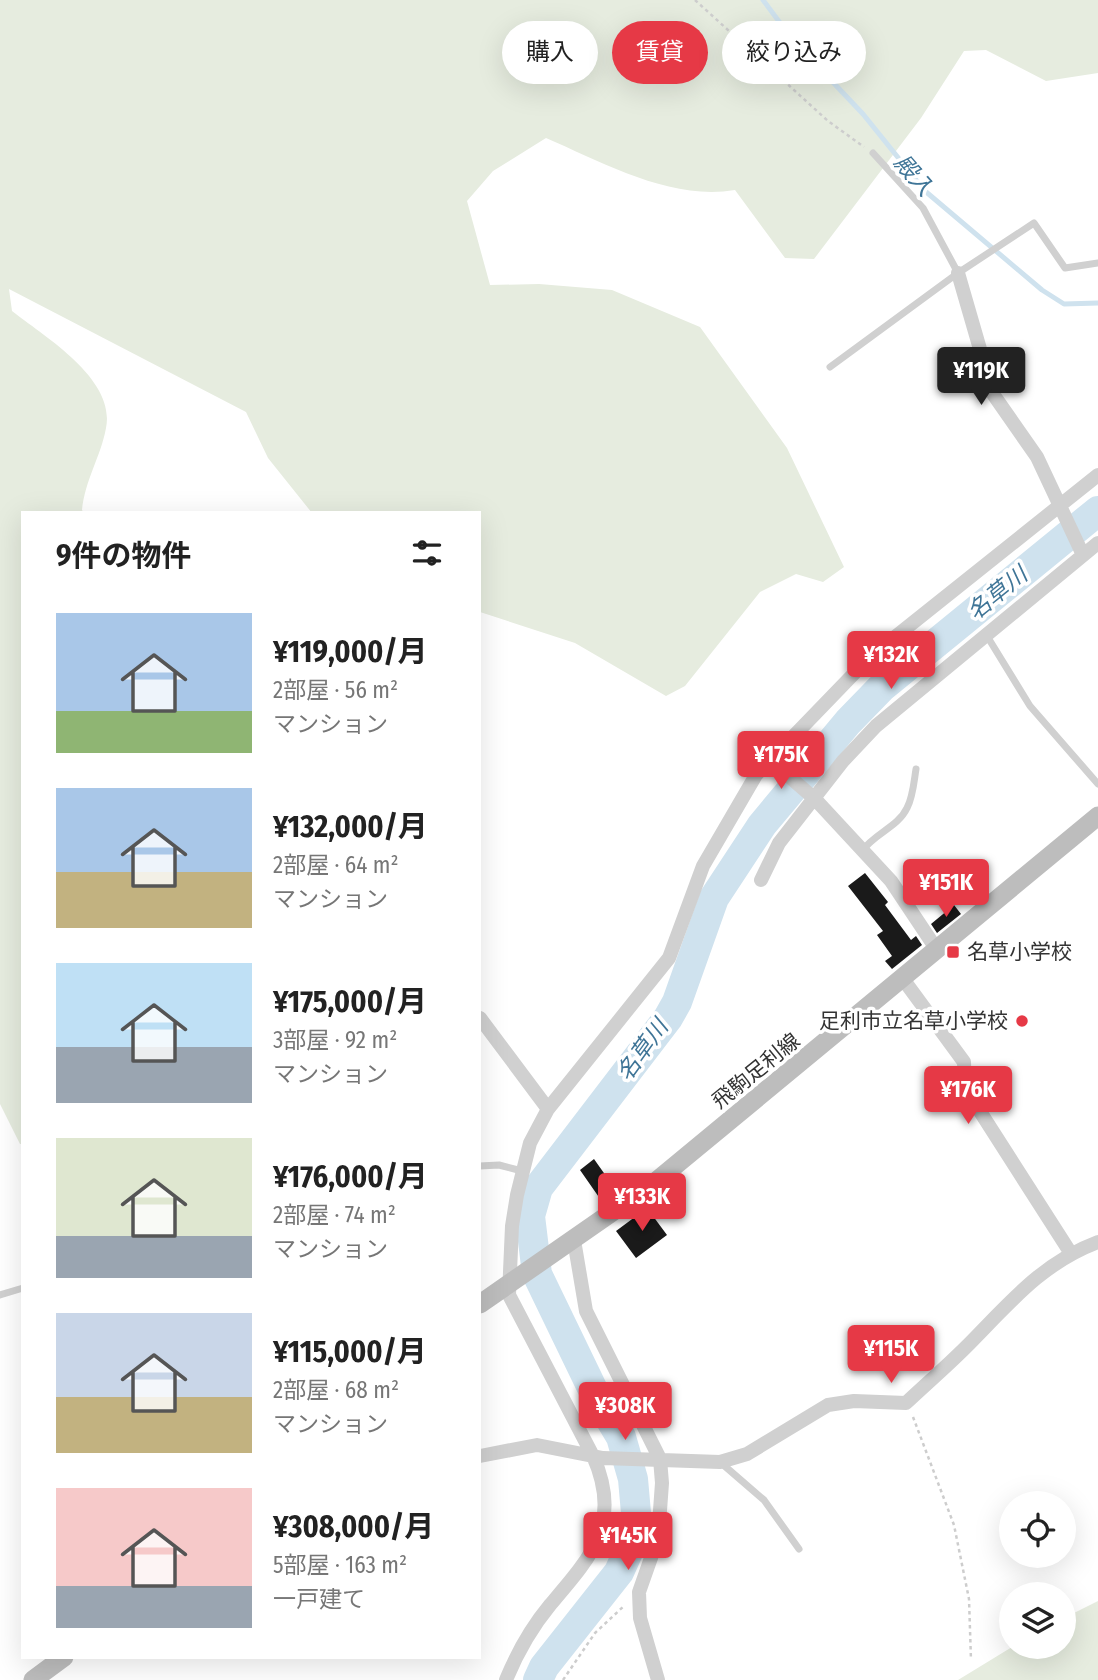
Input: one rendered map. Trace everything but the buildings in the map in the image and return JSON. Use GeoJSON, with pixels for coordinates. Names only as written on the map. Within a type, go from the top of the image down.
{"type":"FeatureCollection","features":[{"type":"Feature","properties":{"kind":"main road","name":"飛駒足利線"},"geometry":{"type":"LineString","coordinates":[[513,1282],[664,1175],[1098,816]]}},
{"type":"Feature","properties":{"kind":"main road"},"geometry":{"type":"LineString","coordinates":[[481,1303],[513,1282]]}},
{"type":"Feature","properties":{"kind":"main road"},"geometry":{"type":"LineString","coordinates":[[33,1680],[61,1659]]}},
{"type":"Feature","properties":{"kind":"street"},"geometry":{"type":"LineString","coordinates":[[958,274],[993,394],[1037,457],[1080,551]]}},
{"type":"Feature","properties":{"kind":"street"},"geometry":{"type":"LineString","coordinates":[[506,1680],[526,1639],[594,1552],[605,1503],[598,1457],[515,1307],[512,1226],[530,1143],[548,1109],[669,958],[703,866],[742,796],[870,657],[1061,510],[1098,474]]}},
{"type":"Feature","properties":{"kind":"street"},"geometry":{"type":"LineString","coordinates":[[761,880],[779,844],[811,796],[876,726],[987,636],[1080,551],[1098,543]]}},
{"type":"Feature","properties":{"kind":"street"},"geometry":{"type":"LineString","coordinates":[[774,762],[811,796],[891,881],[937,950]]}},
{"type":"Feature","properties":{"kind":"street"},"geometry":{"type":"LineString","coordinates":[[903,979],[964,1062],[965,1088],[1070,1252]]}},
{"type":"Feature","properties":{"kind":"street"},"geometry":{"type":"LineString","coordinates":[[481,1019],[548,1109]]}},
{"type":"Feature","properties":{"kind":"street"},"geometry":{"type":"LineString","coordinates":[[481,1456],[537,1445],[598,1457],[720,1462],[747,1454],[828,1405],[855,1401],[906,1403],[967,1346],[985,1325],[1057,1260],[1098,1242]]}},
{"type":"Feature","properties":{"kind":"street"},"geometry":{"type":"LineString","coordinates":[[570,1243],[586,1311],[662,1483],[657,1538],[639,1592],[640,1618],[658,1680]]}},
{"type":"Feature","properties":{"kind":"lane"},"geometry":{"type":"LineString","coordinates":[[873,153],[923,208],[958,274]]}},
{"type":"Feature","properties":{"kind":"lane"},"geometry":{"type":"LineString","coordinates":[[830,367],[958,274],[1034,223],[1065,268],[1098,264]]}},
{"type":"Feature","properties":{"kind":"lane"},"geometry":{"type":"LineString","coordinates":[[987,636],[1030,706],[1098,784]]}},
{"type":"Feature","properties":{"kind":"lane"},"geometry":{"type":"LineString","coordinates":[[862,851],[872,837],[904,814],[909,805],[916,769]]}},
{"type":"Feature","properties":{"kind":"lane"},"geometry":{"type":"LineString","coordinates":[[481,1166],[499,1165],[522,1171]]}},
{"type":"Feature","properties":{"kind":"lane"},"geometry":{"type":"LineString","coordinates":[[0,1295],[21,1289]]}},
{"type":"Feature","properties":{"kind":"lane"},"geometry":{"type":"LineString","coordinates":[[720,1462],[764,1500],[799,1549]]}},
{"type":"Feature","properties":{"kind":"path"},"geometry":{"type":"LineString","coordinates":[[695,0],[828,121],[873,153]]}},
{"type":"Feature","properties":{"kind":"path"},"geometry":{"type":"LineString","coordinates":[[906,1403],[922,1435],[954,1525],[969,1600],[971,1660]]}},
{"type":"Feature","properties":{"kind":"path"},"geometry":{"type":"LineString","coordinates":[[563,1680],[595,1633],[639,1592]]}},
{"type":"Feature","properties":{"kind":"shaded area"},"geometry":{"type":"Polygon","coordinates":[[[0,0],[1098,0],[1098,73],[1046,81],[986,50],[964,51],[921,118],[814,259],[785,258],[735,190],[711,192],[662,185],[638,178],[546,138],[493,171],[467,201],[490,285],[539,284],[612,290],[700,327],[787,448],[844,567],[823,582],[796,574],[760,592],[685,686],[666,696],[575,643],[481,612],[481,511],[310,511],[268,458],[246,412],[9,289],[12,311],[75,361],[100,393],[106,410],[106,428],[86,488],[83,511],[21,511],[20,1144],[0,1104],[0,0]]]}},
{"type":"Feature","properties":{"kind":"shaded area"},"geometry":{"type":"Polygon","coordinates":[[[1098,1601],[1098,1680],[958,1680],[999,1655],[999,1659],[1076,1659],[1076,1612],[1098,1601]]]}},
{"type":"Feature","properties":{"kind":"waterway","name":"殿入"},"geometry":{"type":"LineString","coordinates":[[763,0],[792,39],[863,114],[925,191],[1042,290],[1064,304],[1098,303]]}},
{"type":"Feature","properties":{"kind":"waterway","name":"名草川"},"geometry":{"type":"LineString","coordinates":[[538,1680],[544,1667],[619,1572],[632,1543],[636,1513],[633,1479],[621,1437],[595,1394],[537,1274],[530,1216],[538,1188],[668,1018],[677,1002],[714,898],[762,825],[848,722],[881,688],[1098,511]]}},
{"type":"Feature","properties":{"kind":"place","name":"名草小学校"},"geometry":{"type":"Point","coordinates":[953,952]}},
{"type":"Feature","properties":{"kind":"place","name":"足利市立名草小学校"},"geometry":{"type":"Point","coordinates":[1022,1021]}}]}
